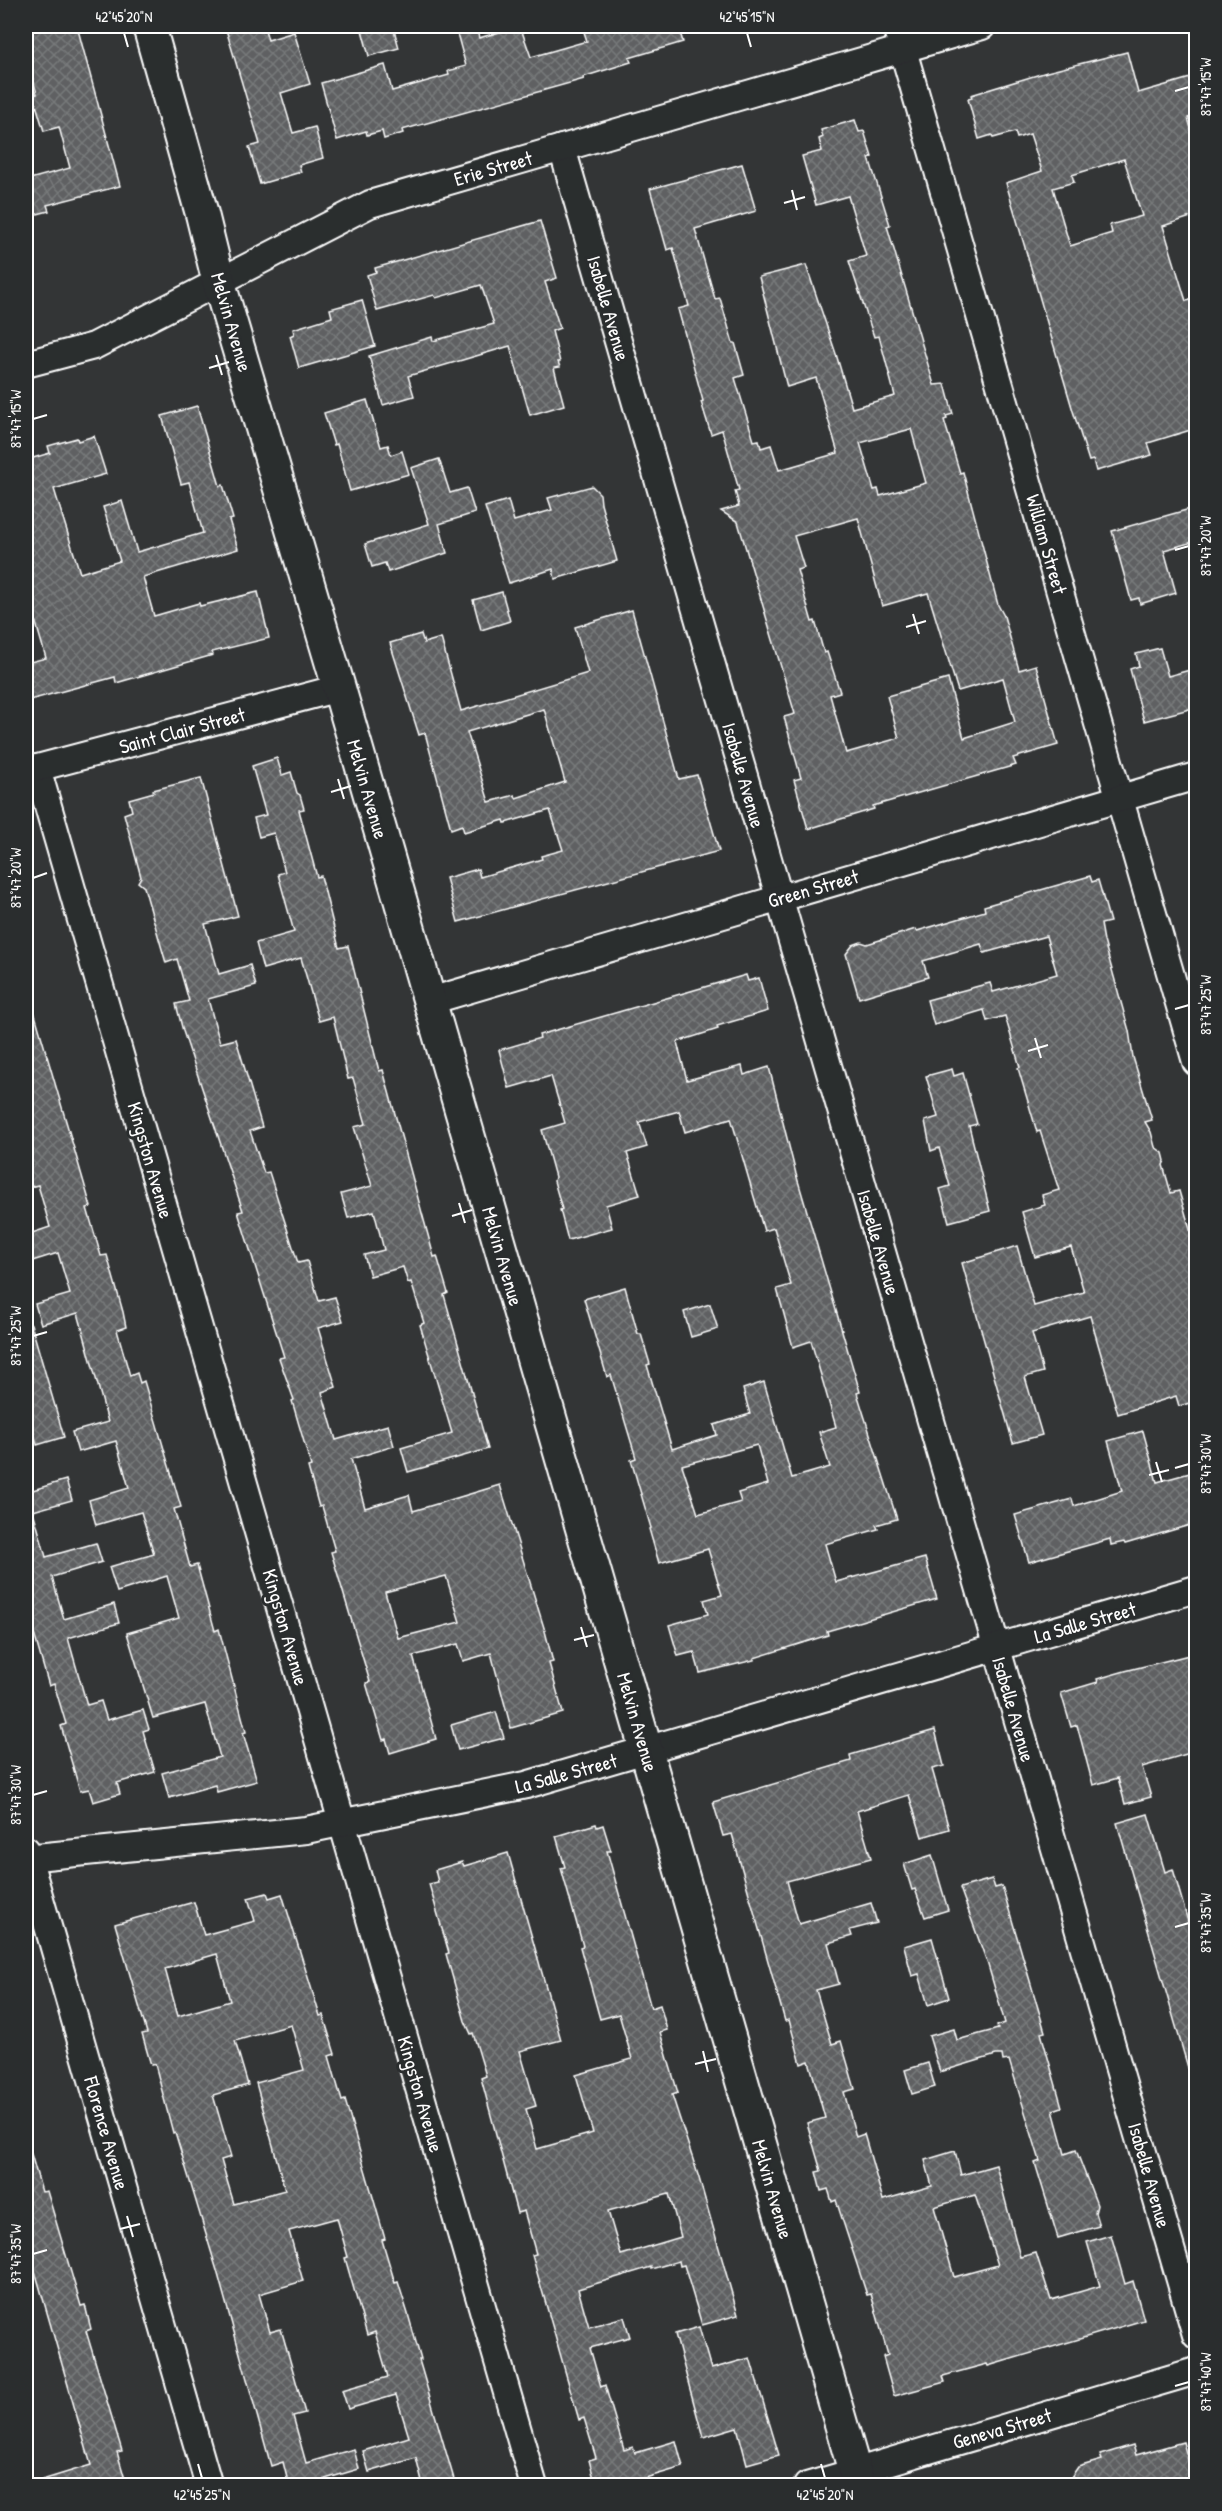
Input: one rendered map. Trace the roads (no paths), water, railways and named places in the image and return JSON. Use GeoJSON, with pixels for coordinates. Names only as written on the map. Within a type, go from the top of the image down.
{"type":"FeatureCollection","features":[{"type":"Feature","properties":{"kind":"street","name":"Melvin Avenue"},"geometry":{"type":"LineString","coordinates":[[149,26],[219,283],[430,1001],[857,2479]]}},
{"type":"Feature","properties":{"kind":"street","name":"Erie Street"},"geometry":{"type":"LineString","coordinates":[[26,364],[94,346],[370,204],[562,148],[900,37],[982,26]]}},
{"type":"Feature","properties":{"kind":"street","name":"William Street"},"geometry":{"type":"LineString","coordinates":[[900,37],[1197,1062]]}},
{"type":"Feature","properties":{"kind":"street","name":"Isabelle Avenue"},"geometry":{"type":"LineString","coordinates":[[562,148],[1197,2335]]}},
{"type":"Feature","properties":{"kind":"street","name":"Saint Clair Street"},"geometry":{"type":"LineString","coordinates":[[31,770],[339,688]]}},
{"type":"Feature","properties":{"kind":"street","name":"Kingston Avenue"},"geometry":{"type":"LineString","coordinates":[[31,770],[343,1824],[534,2486]]}},
{"type":"Feature","properties":{"kind":"street","name":"Green Street"},"geometry":{"type":"LineString","coordinates":[[430,1001],[1197,776]]}},
{"type":"Feature","properties":{"kind":"street","name":"La Salle Street"},"geometry":{"type":"LineString","coordinates":[[26,1856],[306,1830],[526,1785],[1197,1589]]}},
{"type":"Feature","properties":{"kind":"street","name":"Florence Avenue"},"geometry":{"type":"LineString","coordinates":[[26,1856],[209,2486]]}},
{"type":"Feature","properties":{"kind":"street","name":"Geneva Street"},"geometry":{"type":"LineString","coordinates":[[807,2486],[857,2479],[1197,2371]]}}]}
